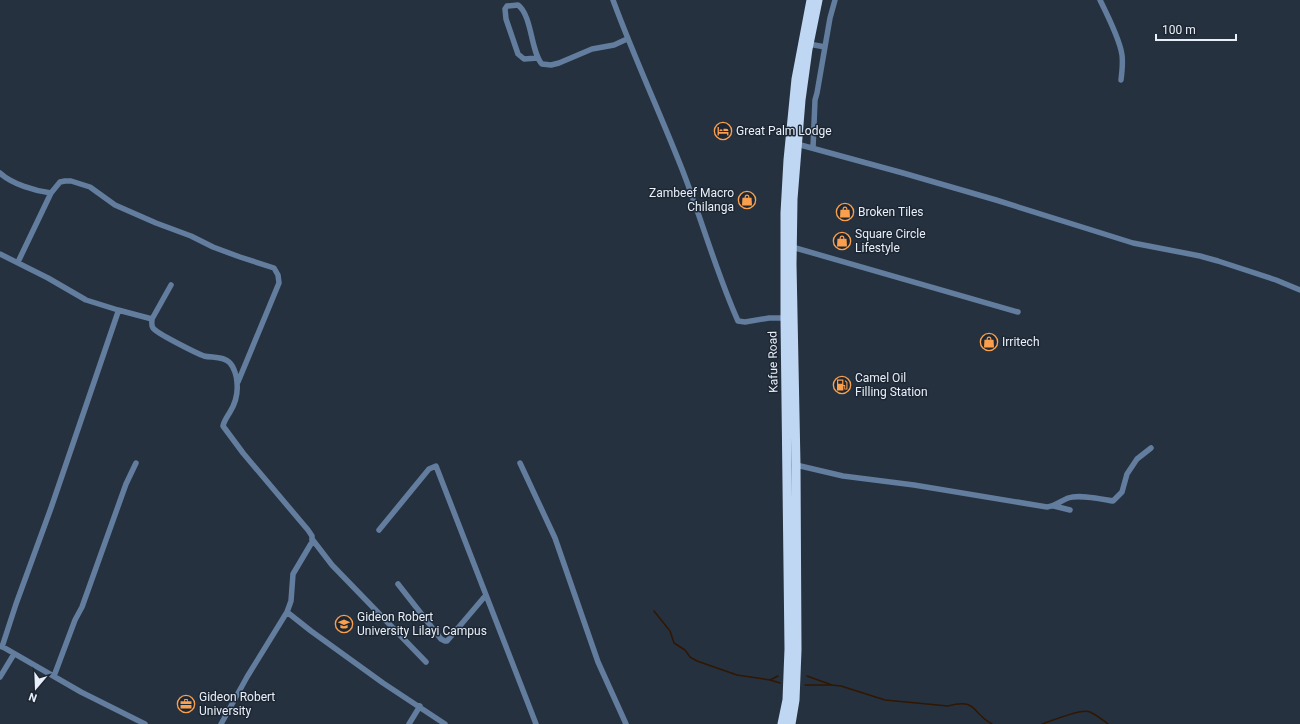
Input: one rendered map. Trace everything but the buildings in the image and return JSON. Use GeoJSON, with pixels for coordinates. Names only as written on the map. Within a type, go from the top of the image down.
{"type":"FeatureCollection","features":[{"type":"Feature","properties":{"kind":"highway","name":"Kafue Road"},"geometry":{"type":"LineString","coordinates":[[782,724],[787,700],[789,649],[784,318],[785,213],[791,123],[796,78],[811,0]]}},
{"type":"Feature","properties":{"kind":"highway","name":"Kafue Road"},"geometry":{"type":"LineString","coordinates":[[792,724],[795,700],[797,650],[796,465],[792,247],[793,199],[801,100],[809,44],[818,0]]}},
{"type":"Feature","properties":{"kind":"street"},"geometry":{"type":"LineString","coordinates":[[613,0],[683,171],[728,298],[738,321],[745,322],[769,318],[784,318]]}},
{"type":"Feature","properties":{"kind":"street"},"geometry":{"type":"LineString","coordinates":[[813,148],[815,100],[830,18],[835,0]]}},
{"type":"Feature","properties":{"kind":"street"},"geometry":{"type":"LineString","coordinates":[[1100,0],[1107,12],[1121,51],[1121,80]]}},
{"type":"Feature","properties":{"kind":"street"},"geometry":{"type":"LineString","coordinates":[[538,58],[524,59],[518,54],[506,19],[505,9],[507,6],[518,4],[522,7],[538,58],[542,64],[552,65],[592,49],[614,45],[628,39]]}},
{"type":"Feature","properties":{"kind":"street"},"geometry":{"type":"LineString","coordinates":[[809,44],[825,47]]}},
{"type":"Feature","properties":{"kind":"street"},"geometry":{"type":"LineString","coordinates":[[797,144],[988,198],[1133,243],[1218,261],[1276,280],[1300,290]]}},
{"type":"Feature","properties":{"kind":"street"},"geometry":{"type":"LineString","coordinates":[[0,173],[37,191],[51,193]]}},
{"type":"Feature","properties":{"kind":"street"},"geometry":{"type":"LineString","coordinates":[[18,262],[51,193],[60,182],[71,181],[90,187],[115,204],[156,223],[240,257],[274,268],[278,275],[279,283],[238,384],[233,405],[223,426],[245,455],[308,530],[312,539],[332,565],[426,662]]}},
{"type":"Feature","properties":{"kind":"street"},"geometry":{"type":"LineString","coordinates":[[792,247],[1018,312]]}},
{"type":"Feature","properties":{"kind":"street"},"geometry":{"type":"LineString","coordinates":[[0,254],[48,278],[86,300],[152,319]]}},
{"type":"Feature","properties":{"kind":"street"},"geometry":{"type":"LineString","coordinates":[[171,286],[152,319],[152,326],[161,335],[202,355],[224,359],[229,362],[234,370],[238,384]]}},
{"type":"Feature","properties":{"kind":"street"},"geometry":{"type":"LineString","coordinates":[[118,310],[105,353],[34,558],[1,646],[145,724]]}},
{"type":"Feature","properties":{"kind":"street"},"geometry":{"type":"LineString","coordinates":[[1054,506],[1073,497],[1113,501],[1122,492],[1127,474],[1138,459],[1150,448]]}},
{"type":"Feature","properties":{"kind":"street"},"geometry":{"type":"LineString","coordinates":[[54,676],[74,620],[84,600],[126,484],[136,463]]}},
{"type":"Feature","properties":{"kind":"street"},"geometry":{"type":"LineString","coordinates":[[520,463],[555,538],[598,662],[626,724]]}},
{"type":"Feature","properties":{"kind":"street"},"geometry":{"type":"LineString","coordinates":[[796,465],[843,476],[952,491],[1044,507],[1054,506],[1070,510]]}},
{"type":"Feature","properties":{"kind":"street"},"geometry":{"type":"LineString","coordinates":[[379,530],[429,469],[436,466],[536,724]]}},
{"type":"Feature","properties":{"kind":"street"},"geometry":{"type":"LineString","coordinates":[[221,724],[247,677],[287,612],[292,600],[293,574],[311,546],[312,539]]}},
{"type":"Feature","properties":{"kind":"street"},"geometry":{"type":"LineString","coordinates":[[398,584],[441,639],[445,641],[447,641],[486,595]]}},
{"type":"Feature","properties":{"kind":"street"},"geometry":{"type":"LineString","coordinates":[[287,612],[383,683],[420,706],[445,724]]}},
{"type":"Feature","properties":{"kind":"street"},"geometry":{"type":"LineString","coordinates":[[0,677],[14,654]]}},
{"type":"Feature","properties":{"kind":"street"},"geometry":{"type":"LineString","coordinates":[[409,724],[420,706]]}},
{"type":"Feature","properties":{"kind":"waterway"},"geometry":{"type":"LineString","coordinates":[[654,611],[670,631],[674,643],[685,650],[690,657],[697,661],[737,675],[770,680],[778,676]]}},
{"type":"Feature","properties":{"kind":"waterway"},"geometry":{"type":"LineString","coordinates":[[807,676],[832,685],[841,686],[885,700],[948,706],[958,704],[970,705],[985,720],[992,724]]}},
{"type":"Feature","properties":{"kind":"waterway"},"geometry":{"type":"LineString","coordinates":[[770,680],[780,683]]}},
{"type":"Feature","properties":{"kind":"waterway"},"geometry":{"type":"LineString","coordinates":[[805,685],[831,685]]}},
{"type":"Feature","properties":{"kind":"waterway"},"geometry":{"type":"LineString","coordinates":[[1042,724],[1073,713],[1086,711],[1092,713],[1108,724]]}},
{"type":"Feature","properties":{"kind":"place","name":"Great Palm Lodge"},"geometry":{"type":"Point","coordinates":[723,131]}},
{"type":"Feature","properties":{"kind":"place","name":"Zambeef Macro Chilanga"},"geometry":{"type":"Point","coordinates":[747,200]}},
{"type":"Feature","properties":{"kind":"place","name":"Broken Tiles"},"geometry":{"type":"Point","coordinates":[845,212]}},
{"type":"Feature","properties":{"kind":"place","name":"Square Circle Lifestyle"},"geometry":{"type":"Point","coordinates":[842,241]}},
{"type":"Feature","properties":{"kind":"place","name":"Irritech"},"geometry":{"type":"Point","coordinates":[989,342]}},
{"type":"Feature","properties":{"kind":"place","name":"Camel Oil Filling Station"},"geometry":{"type":"Point","coordinates":[842,385]}},
{"type":"Feature","properties":{"kind":"place","name":"Gideon Robert University Lilayi Campus"},"geometry":{"type":"Point","coordinates":[344,624]}},
{"type":"Feature","properties":{"kind":"place","name":"Gideon Robert University"},"geometry":{"type":"Point","coordinates":[186,704]}}]}
